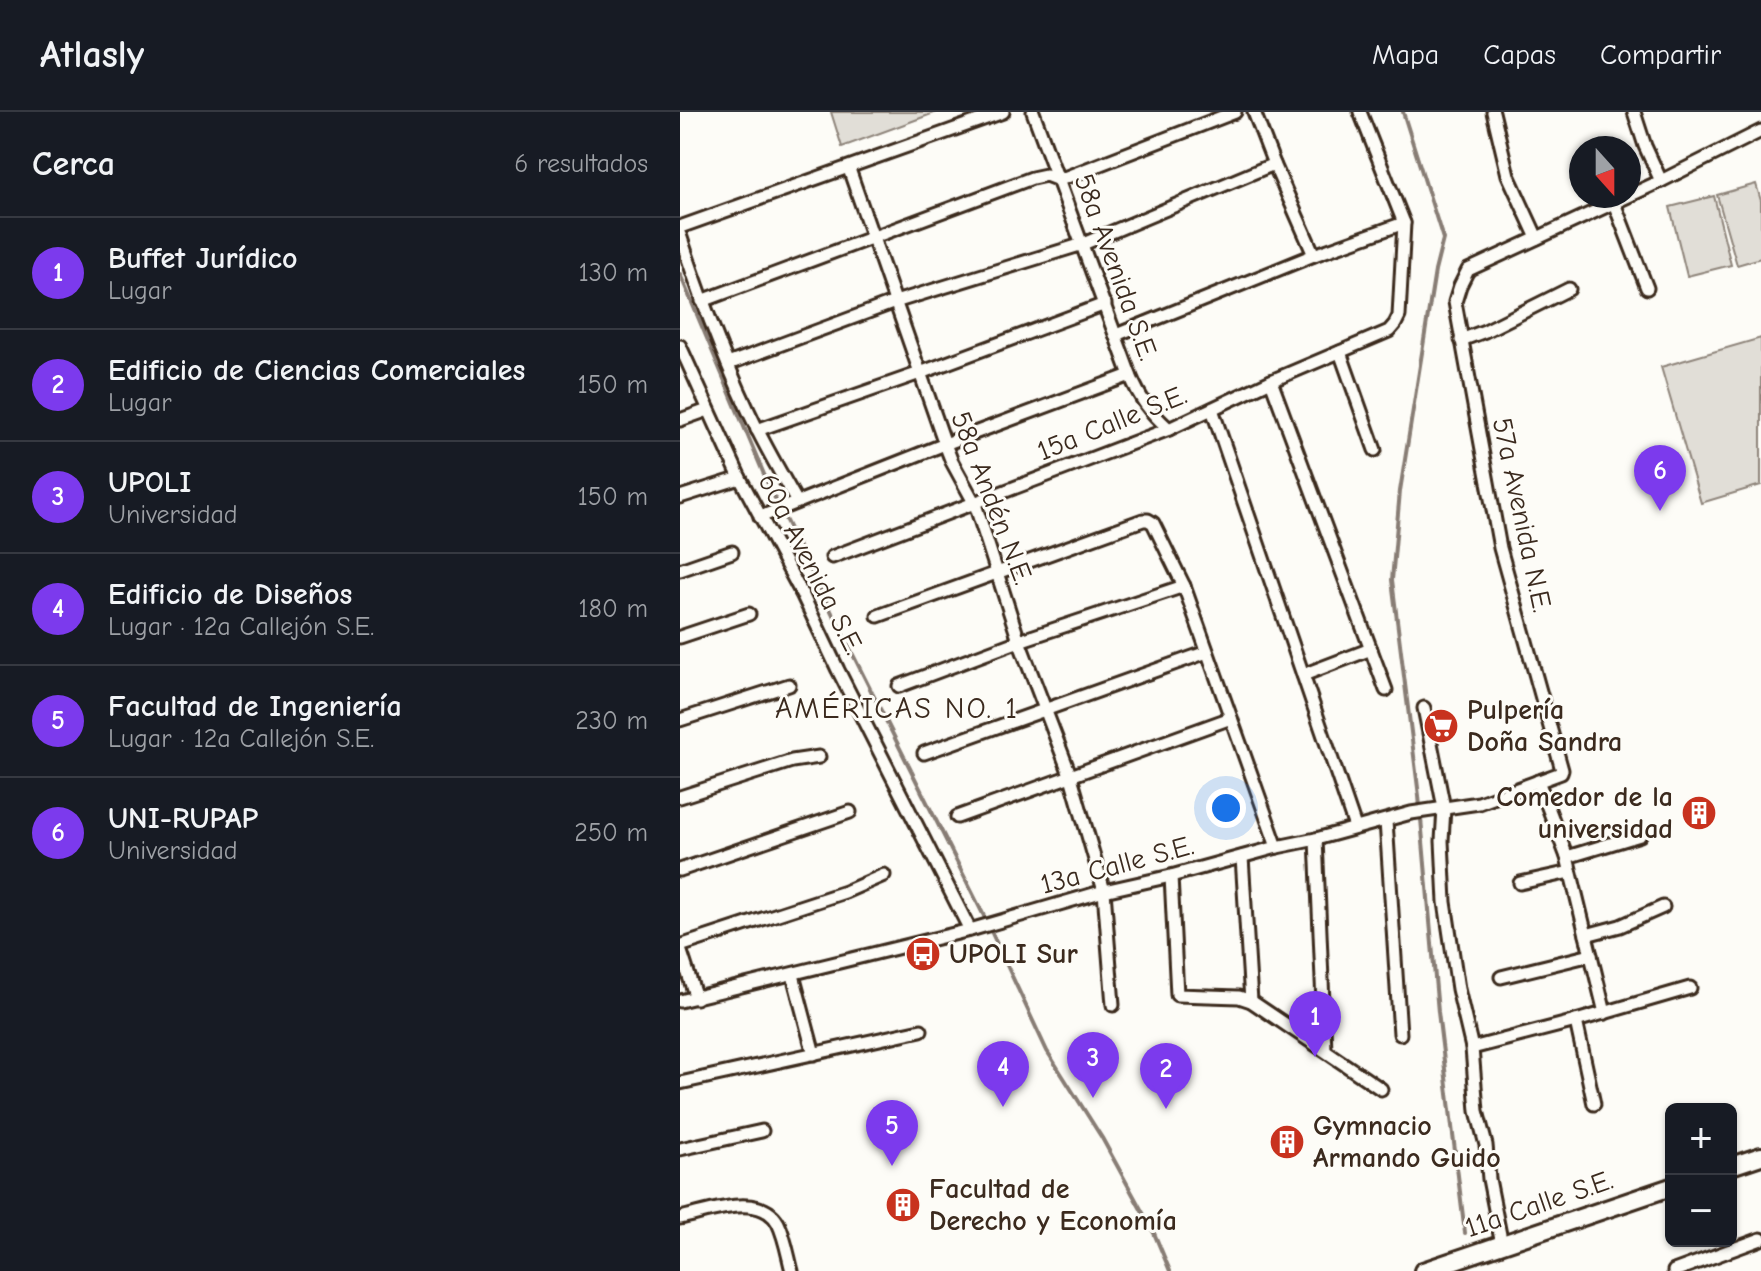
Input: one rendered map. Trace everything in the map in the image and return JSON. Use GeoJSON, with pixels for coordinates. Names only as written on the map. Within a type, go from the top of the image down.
{"type":"FeatureCollection","features":[{"type":"Feature","properties":{"kind":"street"},"geometry":{"type":"LineString","coordinates":[[680,227],[1003,112]]}},
{"type":"Feature","properties":{"kind":"street","name":"58a Avenida S.E."},"geometry":{"type":"LineString","coordinates":[[1033,112],[1139,396],[1150,412],[1169,429]]}},
{"type":"Feature","properties":{"kind":"street"},"geometry":{"type":"LineString","coordinates":[[702,301],[1032,178],[1046,175],[1059,180],[1235,112]]}},
{"type":"Feature","properties":{"kind":"street"},"geometry":{"type":"LineString","coordinates":[[1254,112],[1314,255]]}},
{"type":"Feature","properties":{"kind":"street"},"geometry":{"type":"LineString","coordinates":[[1116,335],[1314,255],[1404,223],[1360,112]]}},
{"type":"Feature","properties":{"kind":"street"},"geometry":{"type":"LineString","coordinates":[[1493,112],[1508,175],[1537,238],[1603,208]]}},
{"type":"Feature","properties":{"kind":"street"},"geometry":{"type":"LineString","coordinates":[[1634,112],[1661,181]]}},
{"type":"Feature","properties":{"kind":"street"},"geometry":{"type":"LineString","coordinates":[[1641,190],[1761,131]]}},
{"type":"Feature","properties":{"kind":"street"},"geometry":{"type":"LineString","coordinates":[[728,364],[895,302],[1083,244],[1274,164]]}},
{"type":"Feature","properties":{"kind":"street","name":"58a Andén N.E."},"geometry":{"type":"LineString","coordinates":[[849,169],[945,444],[975,504],[1019,641],[1071,777],[1104,891],[1113,1005]]}},
{"type":"Feature","properties":{"kind":"street"},"geometry":{"type":"LineString","coordinates":[[1616,208],[1647,288]]}},
{"type":"Feature","properties":{"kind":"street","name":"15a Calle S.E."},"geometry":{"type":"LineString","coordinates":[[832,557],[1169,429],[1389,331],[1399,316],[1404,223]]}},
{"type":"Feature","properties":{"kind":"street"},"geometry":{"type":"LineString","coordinates":[[680,235],[728,364],[794,504]]}},
{"type":"Feature","properties":{"kind":"street","name":"57a Avenida N.E."},"geometry":{"type":"LineString","coordinates":[[1537,238],[1468,270],[1455,302],[1500,548],[1562,770]]}},
{"type":"Feature","properties":{"kind":"street"},"geometry":{"type":"LineString","coordinates":[[1461,340],[1569,289]]}},
{"type":"Feature","properties":{"kind":"street"},"geometry":{"type":"LineString","coordinates":[[757,430],[1105,304]]}},
{"type":"Feature","properties":{"kind":"street","name":"60a Avenida S.E."},"geometry":{"type":"LineString","coordinates":[[680,346],[740,478],[803,596],[850,694],[976,929]]}},
{"type":"Feature","properties":{"kind":"street"},"geometry":{"type":"LineString","coordinates":[[1340,352],[1375,450]]}},
{"type":"Feature","properties":{"kind":"street"},"geometry":{"type":"LineString","coordinates":[[760,517],[1130,375]]}},
{"type":"Feature","properties":{"kind":"street"},"geometry":{"type":"LineString","coordinates":[[1271,381],[1386,690]]}},
{"type":"Feature","properties":{"kind":"street"},"geometry":{"type":"LineString","coordinates":[[1212,409],[1355,827]]}},
{"type":"Feature","properties":{"kind":"street"},"geometry":{"type":"LineString","coordinates":[[680,420],[708,410]]}},
{"type":"Feature","properties":{"kind":"street"},"geometry":{"type":"LineString","coordinates":[[680,497],[740,478]]}},
{"type":"Feature","properties":{"kind":"street"},"geometry":{"type":"LineString","coordinates":[[878,616],[1148,520],[1153,523],[1184,586],[1277,847]]}},
{"type":"Feature","properties":{"kind":"street"},"geometry":{"type":"LineString","coordinates":[[680,570],[732,552]]}},
{"type":"Feature","properties":{"kind":"street"},"geometry":{"type":"LineString","coordinates":[[899,686],[1019,641],[1184,586]]}},
{"type":"Feature","properties":{"kind":"street"},"geometry":{"type":"LineString","coordinates":[[680,637],[749,614]]}},
{"type":"Feature","properties":{"kind":"street"},"geometry":{"type":"LineString","coordinates":[[1303,675],[1371,649]]}},
{"type":"Feature","properties":{"kind":"street"},"geometry":{"type":"LineString","coordinates":[[924,753],[1207,652]]}},
{"type":"Feature","properties":{"kind":"street"},"geometry":{"type":"LineString","coordinates":[[680,720],[789,685]]}},
{"type":"Feature","properties":{"kind":"street"},"geometry":{"type":"LineString","coordinates":[[1424,708],[1444,808],[1445,902],[1458,989],[1472,1048],[1477,1111],[1486,1145],[1489,1179],[1502,1245]]}},
{"type":"Feature","properties":{"kind":"street"},"geometry":{"type":"LineString","coordinates":[[957,817],[1231,718]]}},
{"type":"Feature","properties":{"kind":"street"},"geometry":{"type":"LineString","coordinates":[[680,797],[792,761],[819,757]]}},
{"type":"Feature","properties":{"kind":"street","name":"13a Calle S.E."},"geometry":{"type":"LineString","coordinates":[[680,1001],[976,929],[1104,891],[1411,813],[1479,803],[1557,775],[1562,770]]}},
{"type":"Feature","properties":{"kind":"street"},"geometry":{"type":"LineString","coordinates":[[1538,781],[1567,857],[1605,1013]]}},
{"type":"Feature","properties":{"kind":"street"},"geometry":{"type":"LineString","coordinates":[[680,870],[850,812]]}},
{"type":"Feature","properties":{"kind":"street"},"geometry":{"type":"LineString","coordinates":[[1386,821],[1400,1034]]}},
{"type":"Feature","properties":{"kind":"street"},"geometry":{"type":"LineString","coordinates":[[1567,857],[1640,835]]}},
{"type":"Feature","properties":{"kind":"street"},"geometry":{"type":"LineString","coordinates":[[1316,839],[1325,1050]]}},
{"type":"Feature","properties":{"kind":"street"},"geometry":{"type":"LineString","coordinates":[[1242,857],[1251,1001]]}},
{"type":"Feature","properties":{"kind":"street"},"geometry":{"type":"LineString","coordinates":[[1520,883],[1570,872]]}},
{"type":"Feature","properties":{"kind":"street"},"geometry":{"type":"LineString","coordinates":[[696,998],[680,947],[845,892],[884,875]]}},
{"type":"Feature","properties":{"kind":"street"},"geometry":{"type":"LineString","coordinates":[[1171,876],[1177,995],[1239,997],[1251,1001],[1381,1089]]}},
{"type":"Feature","properties":{"kind":"street"},"geometry":{"type":"LineString","coordinates":[[1586,935],[1620,926],[1663,907]]}},
{"type":"Feature","properties":{"kind":"street"},"geometry":{"type":"LineString","coordinates":[[1501,977],[1591,955]]}},
{"type":"Feature","properties":{"kind":"street"},"geometry":{"type":"LineString","coordinates":[[793,975],[814,1054]]}},
{"type":"Feature","properties":{"kind":"street"},"geometry":{"type":"LineString","coordinates":[[1472,1048],[1690,988]]}},
{"type":"Feature","properties":{"kind":"street"},"geometry":{"type":"LineString","coordinates":[[1576,1021],[1594,1104]]}},
{"type":"Feature","properties":{"kind":"street"},"geometry":{"type":"LineString","coordinates":[[680,1083],[921,1030]]}},
{"type":"Feature","properties":{"kind":"street"},"geometry":{"type":"LineString","coordinates":[[680,1149],[762,1131]]}},
{"type":"Feature","properties":{"kind":"street"},"geometry":{"type":"LineString","coordinates":[[1737,1164],[1761,1156]]}},
{"type":"Feature","properties":{"kind":"street","name":"11a Calle S.E."},"geometry":{"type":"LineString","coordinates":[[1423,1271],[1665,1189]]}},
{"type":"Feature","properties":{"kind":"street"},"geometry":{"type":"LineString","coordinates":[[680,1218],[737,1206],[753,1205],[768,1210],[779,1225],[792,1271]]}},
{"type":"Feature","properties":{"kind":"street"},"geometry":{"type":"LineString","coordinates":[[1674,1271],[1761,1239]]}},
{"type":"Feature","properties":{"kind":"shaded area"},"geometry":{"type":"Polygon","coordinates":[[[831,112],[937,112],[842,147],[831,112]]]}},
{"type":"Feature","properties":{"kind":"shaded area"},"geometry":{"type":"Polygon","coordinates":[[[1756,184],[1761,201],[1761,258],[1737,265],[1717,195],[1756,184]]]}},
{"type":"Feature","properties":{"kind":"shaded area"},"geometry":{"type":"Polygon","coordinates":[[[1714,196],[1731,265],[1687,276],[1670,207],[1714,196]]]}},
{"type":"Feature","properties":{"kind":"shaded area"},"geometry":{"type":"Polygon","coordinates":[[[1761,338],[1761,485],[1701,503],[1661,367],[1761,338]]]}},
{"type":"Feature","properties":{"kind":"waterway"},"geometry":{"type":"LineString","coordinates":[[1403,112],[1443,239],[1435,271],[1400,491],[1392,580],[1419,796],[1438,1012],[1465,1233]]}},
{"type":"Feature","properties":{"kind":"waterway"},"geometry":{"type":"LineString","coordinates":[[680,274],[785,519],[983,914],[1047,1051],[1102,1138],[1154,1233],[1170,1271]]}},
{"type":"Feature","properties":{"kind":"place","name":"UNI-RUPAP"},"geometry":{"type":"Point","coordinates":[1660,511]}},
{"type":"Feature","properties":{"kind":"place","name":"Pulpería Doña Sandra"},"geometry":{"type":"Point","coordinates":[1441,726]}},
{"type":"Feature","properties":{"kind":"place","name":"Comedor de la universidad"},"geometry":{"type":"Point","coordinates":[1699,813]}},
{"type":"Feature","properties":{"kind":"place","name":"UPOLI Sur"},"geometry":{"type":"Point","coordinates":[923,954]}},
{"type":"Feature","properties":{"kind":"place","name":"Buffet Jurídico"},"geometry":{"type":"Point","coordinates":[1315,1057]}},
{"type":"Feature","properties":{"kind":"place","name":"UPOLI"},"geometry":{"type":"Point","coordinates":[1093,1098]}},
{"type":"Feature","properties":{"kind":"place","name":"Edificio de Diseños"},"geometry":{"type":"Point","coordinates":[1003,1107]}},
{"type":"Feature","properties":{"kind":"place","name":"Edificio de Ciencias Comerciales"},"geometry":{"type":"Point","coordinates":[1166,1109]}},
{"type":"Feature","properties":{"kind":"place","name":"Gymnacio Armando Guido"},"geometry":{"type":"Point","coordinates":[1287,1142]}},
{"type":"Feature","properties":{"kind":"place","name":"Facultad de Ingeniería"},"geometry":{"type":"Point","coordinates":[892,1166]}},
{"type":"Feature","properties":{"kind":"place","name":"Facultad de Derecho y Economía"},"geometry":{"type":"Point","coordinates":[903,1205]}},
{"type":"Feature","properties":{"kind":"district","name":"AMÉRICAS NO. 1"},"geometry":{"type":"Point","coordinates":[897,708]}}]}
